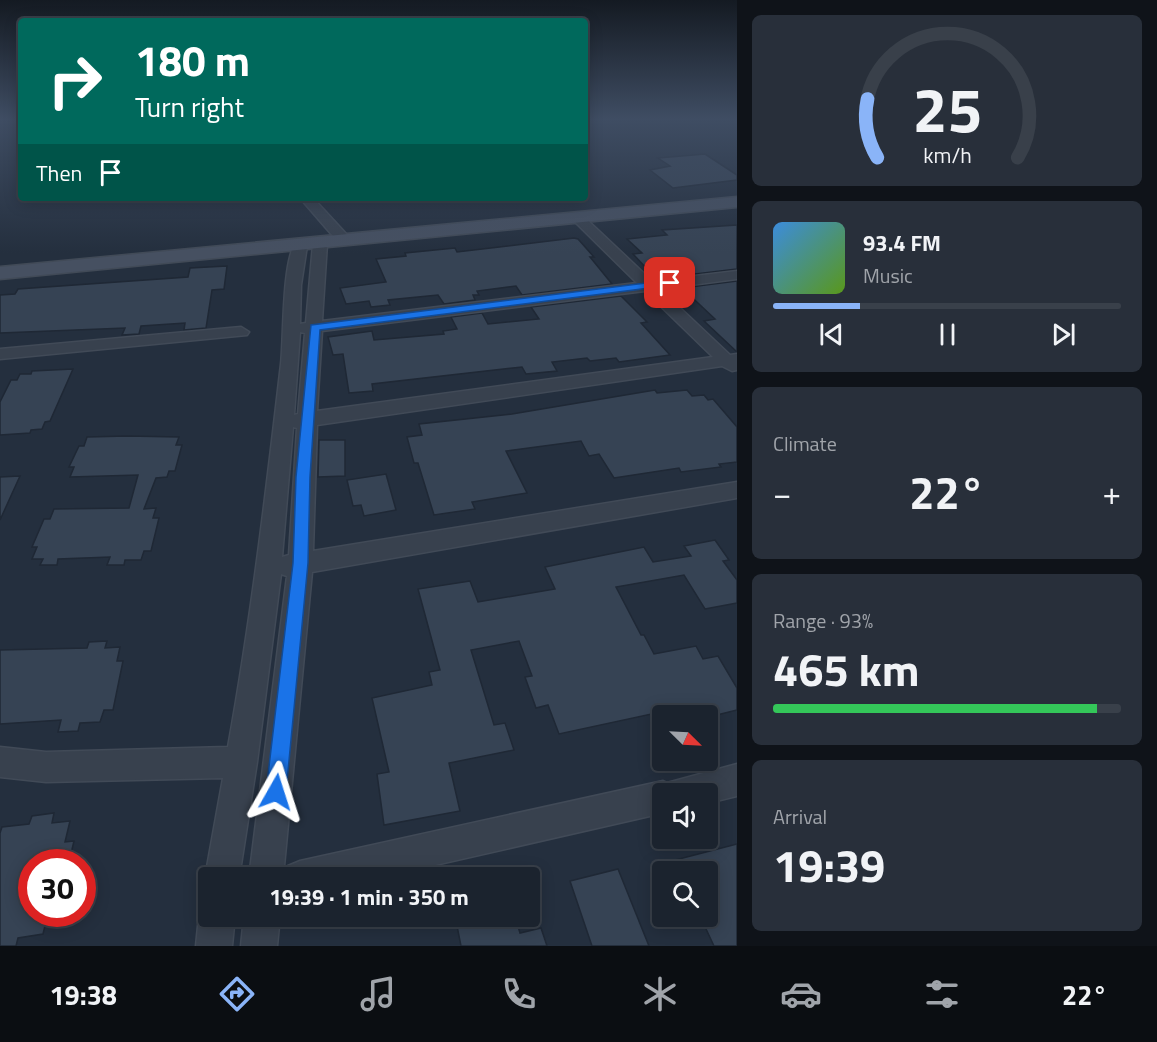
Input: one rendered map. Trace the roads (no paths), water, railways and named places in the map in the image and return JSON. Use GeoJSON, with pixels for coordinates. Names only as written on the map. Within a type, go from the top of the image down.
{"type":"FeatureCollection","features":[{"type":"Feature","properties":{"kind":"street"},"geometry":{"type":"LineString","coordinates":[[309,201],[344,240]]}},
{"type":"Feature","properties":{"kind":"street"},"geometry":{"type":"LineString","coordinates":[[0,273],[310,245],[737,202]]}},
{"type":"Feature","properties":{"kind":"street"},"geometry":{"type":"LineString","coordinates":[[578,218],[647,286],[734,364]]}},
{"type":"Feature","properties":{"kind":"street"},"geometry":{"type":"LineString","coordinates":[[267,867],[301,563],[303,477],[315,327],[310,245]]}},
{"type":"Feature","properties":{"kind":"street"},"geometry":{"type":"LineString","coordinates":[[224,867],[242,762],[269,568],[290,359],[290,329],[310,245]]}},
{"type":"Feature","properties":{"kind":"street"},"geometry":{"type":"LineString","coordinates":[[290,329],[737,275]]}},
{"type":"Feature","properties":{"kind":"street"},"geometry":{"type":"LineString","coordinates":[[0,354],[241,332]]}},
{"type":"Feature","properties":{"kind":"street"},"geometry":{"type":"LineString","coordinates":[[284,422],[734,364]]}},
{"type":"Feature","properties":{"kind":"street"},"geometry":{"type":"LineString","coordinates":[[269,568],[737,490]]}},
{"type":"Feature","properties":{"kind":"street"},"geometry":{"type":"LineString","coordinates":[[0,762],[46,767],[242,762]]}},
{"type":"Feature","properties":{"kind":"street"},"geometry":{"type":"LineString","coordinates":[[718,785],[737,780]]}},
{"type":"Feature","properties":{"kind":"street"},"geometry":{"type":"LineString","coordinates":[[349,867],[652,799]]}},
{"type":"Feature","properties":{"kind":"street"},"geometry":{"type":"LineString","coordinates":[[214,946],[216,927]]}},
{"type":"Feature","properties":{"kind":"street"},"geometry":{"type":"LineString","coordinates":[[259,946],[261,927]]}}]}
